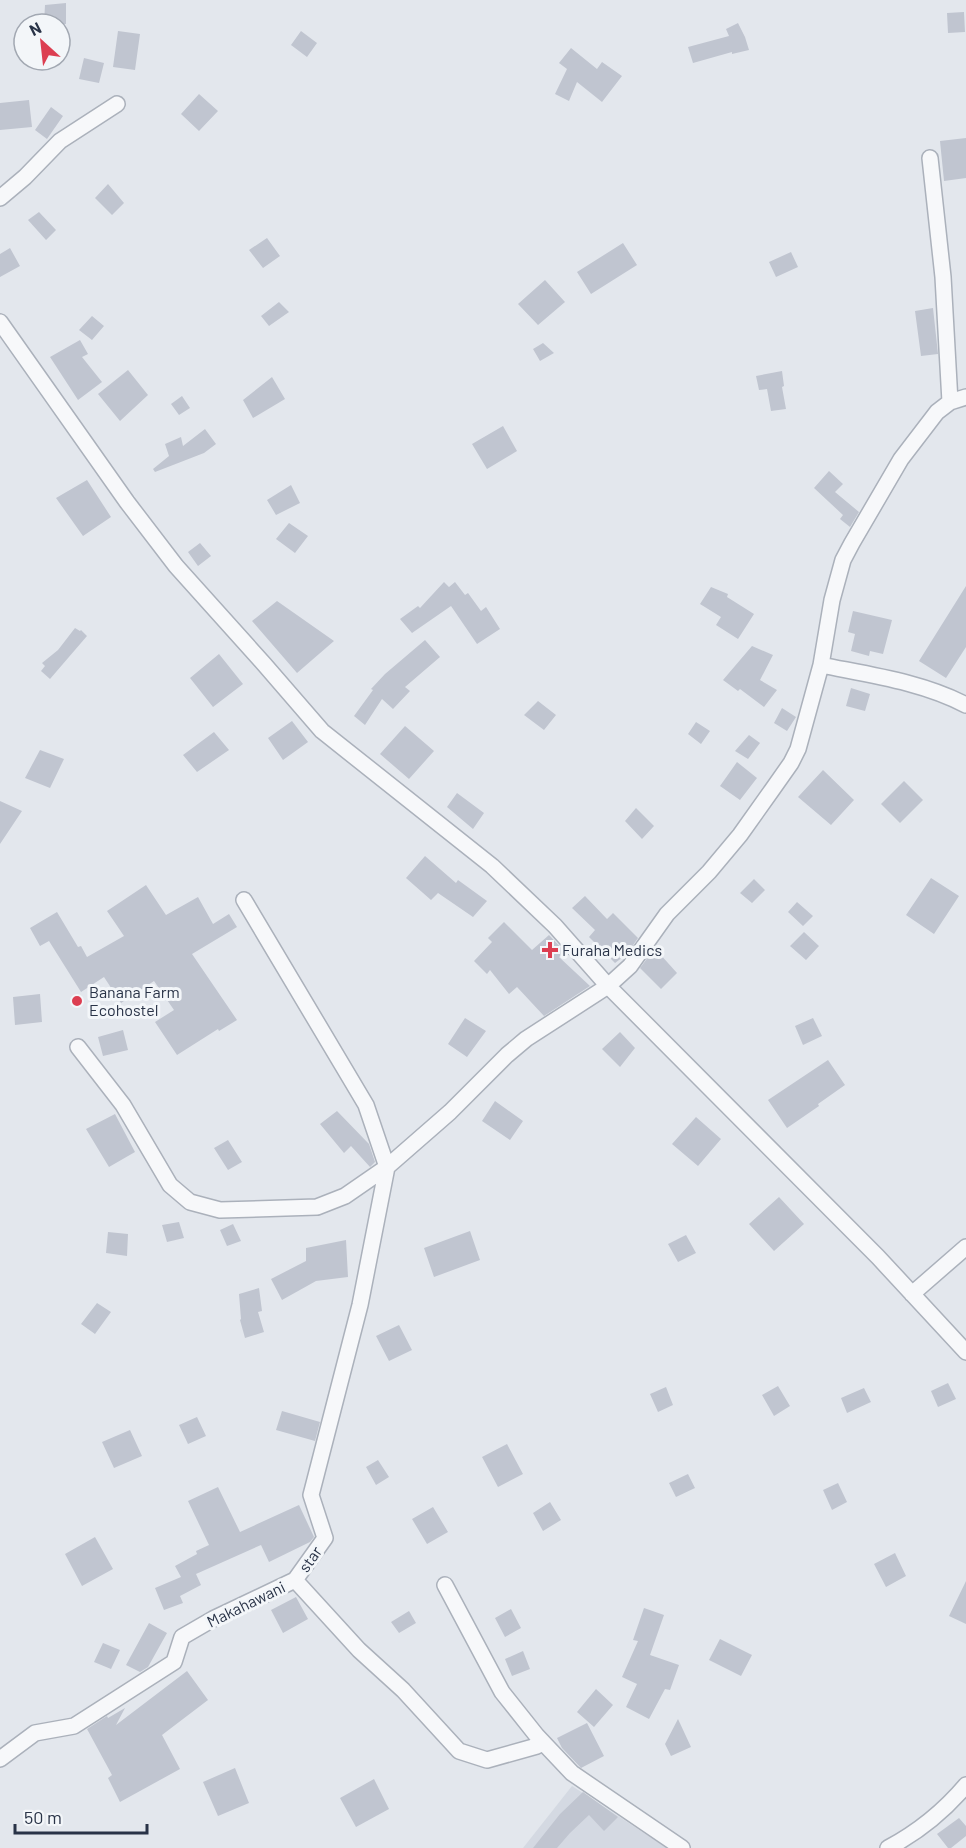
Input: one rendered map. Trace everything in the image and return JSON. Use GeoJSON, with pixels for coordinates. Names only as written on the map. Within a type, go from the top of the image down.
{"type":"FeatureCollection","features":[{"type":"Feature","properties":{"kind":"street"},"geometry":{"type":"LineString","coordinates":[[0,198],[25,177],[60,141],[117,104]]}},
{"type":"Feature","properties":{"kind":"street"},"geometry":{"type":"LineString","coordinates":[[930,158],[943,277],[950,402]]}},
{"type":"Feature","properties":{"kind":"street"},"geometry":{"type":"LineString","coordinates":[[0,322],[127,502],[176,566],[322,731],[492,866],[555,926],[608,986],[861,1240],[966,1352]]}},
{"type":"Feature","properties":{"kind":"street"},"geometry":{"type":"LineString","coordinates":[[78,1047],[123,1105],[170,1185],[190,1202],[220,1210],[317,1207],[345,1196],[387,1167],[450,1112],[526,1039],[608,986],[630,966],[667,914],[709,872],[740,835],[791,763],[798,749],[821,665],[832,600],[843,560],[902,459],[937,412],[950,402],[966,397]]}},
{"type":"Feature","properties":{"kind":"street"},"geometry":{"type":"LineString","coordinates":[[821,665],[922,687],[966,705]]}},
{"type":"Feature","properties":{"kind":"street"},"geometry":{"type":"LineString","coordinates":[[244,900],[366,1105],[387,1167]]}},
{"type":"Feature","properties":{"kind":"street","name":"star"},"geometry":{"type":"LineString","coordinates":[[295,1580],[325,1538],[311,1495],[360,1305],[387,1167]]}},
{"type":"Feature","properties":{"kind":"street"},"geometry":{"type":"LineString","coordinates":[[912,1294],[966,1247]]}},
{"type":"Feature","properties":{"kind":"street","name":"Makahawani"},"geometry":{"type":"LineString","coordinates":[[0,1759],[35,1733],[74,1726],[174,1662],[182,1637],[213,1619],[295,1580],[359,1650],[403,1690],[459,1751],[488,1760],[537,1746]]}},
{"type":"Feature","properties":{"kind":"street"},"geometry":{"type":"LineString","coordinates":[[446,1585],[502,1692],[537,1736],[572,1773],[682,1848]]}},
{"type":"Feature","properties":{"kind":"street"},"geometry":{"type":"LineString","coordinates":[[888,1848],[938,1814],[966,1785]]}},
{"type":"Feature","properties":{"kind":"shaded area"},"geometry":{"type":"Polygon","coordinates":[[[572,1786],[667,1848],[523,1848],[572,1786]]]}},
{"type":"Feature","properties":{"kind":"building"},"geometry":{"type":"Polygon","coordinates":[[[66,3],[66,12],[45,12],[45,5],[66,3]]]}},
{"type":"Feature","properties":{"kind":"building"},"geometry":{"type":"Polygon","coordinates":[[[964,12],[965,32],[948,33],[947,13],[964,12]]]}},
{"type":"Feature","properties":{"kind":"building"},"geometry":{"type":"Polygon","coordinates":[[[738,23],[749,50],[732,54],[732,52],[693,63],[688,47],[729,36],[726,29],[738,23]]]}},
{"type":"Feature","properties":{"kind":"building"},"geometry":{"type":"Polygon","coordinates":[[[118,31],[140,34],[135,70],[113,67],[118,31]]]}},
{"type":"Feature","properties":{"kind":"building"},"geometry":{"type":"Polygon","coordinates":[[[301,31],[317,43],[307,57],[291,45],[301,31]]]}},
{"type":"Feature","properties":{"kind":"building"},"geometry":{"type":"Polygon","coordinates":[[[571,48],[597,69],[602,62],[622,76],[602,102],[577,82],[569,101],[555,94],[567,69],[559,63],[571,48]]]}},
{"type":"Feature","properties":{"kind":"building"},"geometry":{"type":"Polygon","coordinates":[[[84,58],[104,63],[99,83],[79,79],[84,58]]]}},
{"type":"Feature","properties":{"kind":"building"},"geometry":{"type":"Polygon","coordinates":[[[199,94],[218,111],[199,131],[181,114],[199,94]]]}},
{"type":"Feature","properties":{"kind":"building"},"geometry":{"type":"Polygon","coordinates":[[[29,100],[32,127],[0,130],[0,103],[29,100]]]}},
{"type":"Feature","properties":{"kind":"building"},"geometry":{"type":"Polygon","coordinates":[[[51,107],[63,116],[47,139],[35,130],[51,107]]]}},
{"type":"Feature","properties":{"kind":"building"},"geometry":{"type":"Polygon","coordinates":[[[966,138],[966,178],[944,181],[940,141],[966,138]]]}},
{"type":"Feature","properties":{"kind":"building"},"geometry":{"type":"Polygon","coordinates":[[[108,184],[124,203],[112,215],[95,198],[108,184]]]}},
{"type":"Feature","properties":{"kind":"building"},"geometry":{"type":"Polygon","coordinates":[[[39,212],[56,230],[46,240],[28,220],[39,212]]]}},
{"type":"Feature","properties":{"kind":"building"},"geometry":{"type":"Polygon","coordinates":[[[267,238],[280,256],[263,268],[249,250],[267,238]]]}},
{"type":"Feature","properties":{"kind":"building"},"geometry":{"type":"Polygon","coordinates":[[[623,243],[637,265],[591,294],[577,272],[623,243]]]}},
{"type":"Feature","properties":{"kind":"building"},"geometry":{"type":"Polygon","coordinates":[[[10,248],[20,266],[0,277],[0,254],[10,248]]]}},
{"type":"Feature","properties":{"kind":"building"},"geometry":{"type":"Polygon","coordinates":[[[791,252],[798,267],[776,277],[769,262],[791,252]]]}},
{"type":"Feature","properties":{"kind":"building"},"geometry":{"type":"Polygon","coordinates":[[[545,280],[565,302],[538,325],[518,304],[545,280]]]}},
{"type":"Feature","properties":{"kind":"building"},"geometry":{"type":"Polygon","coordinates":[[[279,302],[289,312],[269,326],[261,316],[279,302]]]}},
{"type":"Feature","properties":{"kind":"building"},"geometry":{"type":"Polygon","coordinates":[[[933,308],[938,354],[921,356],[915,311],[933,308]]]}},
{"type":"Feature","properties":{"kind":"building"},"geometry":{"type":"Polygon","coordinates":[[[92,316],[104,326],[92,340],[79,330],[92,316]]]}},
{"type":"Feature","properties":{"kind":"building"},"geometry":{"type":"Polygon","coordinates":[[[80,340],[88,354],[82,357],[102,382],[78,400],[50,357],[80,340]]]}},
{"type":"Feature","properties":{"kind":"building"},"geometry":{"type":"Polygon","coordinates":[[[543,343],[554,353],[540,361],[533,349],[543,343]]]}},
{"type":"Feature","properties":{"kind":"building"},"geometry":{"type":"Polygon","coordinates":[[[128,370],[148,395],[120,421],[98,394],[128,370]]]}},
{"type":"Feature","properties":{"kind":"building"},"geometry":{"type":"Polygon","coordinates":[[[782,371],[786,409],[771,411],[767,389],[759,390],[756,376],[782,371]]]}},
{"type":"Feature","properties":{"kind":"building"},"geometry":{"type":"Polygon","coordinates":[[[272,377],[285,399],[253,418],[243,400],[272,377]]]}},
{"type":"Feature","properties":{"kind":"building"},"geometry":{"type":"Polygon","coordinates":[[[182,396],[190,408],[179,415],[171,404],[182,396]]]}},
{"type":"Feature","properties":{"kind":"building"},"geometry":{"type":"Polygon","coordinates":[[[503,426],[517,451],[487,469],[472,444],[503,426]]]}},
{"type":"Feature","properties":{"kind":"building"},"geometry":{"type":"Polygon","coordinates":[[[205,429],[216,444],[204,453],[155,472],[153,469],[169,456],[165,444],[181,437],[183,446],[205,429]]]}},
{"type":"Feature","properties":{"kind":"building"},"geometry":{"type":"Polygon","coordinates":[[[829,471],[843,484],[835,492],[859,512],[850,527],[840,519],[843,515],[814,488],[829,471]]]}},
{"type":"Feature","properties":{"kind":"building"},"geometry":{"type":"Polygon","coordinates":[[[87,480],[111,517],[83,536],[56,498],[87,480]]]}},
{"type":"Feature","properties":{"kind":"building"},"geometry":{"type":"Polygon","coordinates":[[[291,485],[300,503],[276,515],[267,500],[291,485]]]}},
{"type":"Feature","properties":{"kind":"building"},"geometry":{"type":"Polygon","coordinates":[[[289,523],[308,536],[295,553],[276,539],[289,523]]]}},
{"type":"Feature","properties":{"kind":"building"},"geometry":{"type":"Polygon","coordinates":[[[200,543],[211,556],[198,566],[188,552],[200,543]]]}},
{"type":"Feature","properties":{"kind":"building"},"geometry":{"type":"Polygon","coordinates":[[[444,582],[449,587],[455,582],[465,595],[468,593],[481,611],[486,607],[500,629],[477,644],[451,606],[412,633],[400,619],[418,606],[420,608],[444,582]]]}},
{"type":"Feature","properties":{"kind":"building"},"geometry":{"type":"Polygon","coordinates":[[[966,586],[966,647],[946,678],[919,661],[966,586]]]}},
{"type":"Feature","properties":{"kind":"building"},"geometry":{"type":"Polygon","coordinates":[[[711,587],[728,594],[727,597],[754,614],[738,639],[716,625],[721,617],[700,604],[711,587]]]}},
{"type":"Feature","properties":{"kind":"building"},"geometry":{"type":"Polygon","coordinates":[[[277,601],[334,641],[297,673],[252,621],[277,601]]]}},
{"type":"Feature","properties":{"kind":"building"},"geometry":{"type":"Polygon","coordinates":[[[853,611],[892,620],[883,654],[870,651],[869,656],[851,651],[855,634],[848,632],[853,611]]]}},
{"type":"Feature","properties":{"kind":"building"},"geometry":{"type":"Polygon","coordinates":[[[75,628],[87,636],[50,679],[41,671],[45,666],[42,663],[58,650],[75,628]]]}},
{"type":"Feature","properties":{"kind":"building"},"geometry":{"type":"Polygon","coordinates":[[[425,640],[440,657],[405,687],[410,691],[393,709],[382,699],[365,725],[354,716],[373,690],[371,689],[425,640]]]}},
{"type":"Feature","properties":{"kind":"building"},"geometry":{"type":"Polygon","coordinates":[[[752,646],[773,655],[760,680],[777,690],[764,707],[740,689],[738,691],[723,680],[752,646]]]}},
{"type":"Feature","properties":{"kind":"building"},"geometry":{"type":"Polygon","coordinates":[[[219,654],[243,684],[213,707],[190,678],[219,654]]]}},
{"type":"Feature","properties":{"kind":"building"},"geometry":{"type":"Polygon","coordinates":[[[851,688],[870,694],[865,711],[846,706],[851,688]]]}},
{"type":"Feature","properties":{"kind":"building"},"geometry":{"type":"Polygon","coordinates":[[[538,701],[556,715],[544,730],[524,715],[538,701]]]}},
{"type":"Feature","properties":{"kind":"building"},"geometry":{"type":"Polygon","coordinates":[[[782,708],[796,717],[787,731],[774,723],[782,708]]]}},
{"type":"Feature","properties":{"kind":"building"},"geometry":{"type":"Polygon","coordinates":[[[292,721],[308,742],[283,760],[268,738],[292,721]]]}},
{"type":"Feature","properties":{"kind":"building"},"geometry":{"type":"Polygon","coordinates":[[[696,722],[710,731],[701,744],[688,734],[696,722]]]}},
{"type":"Feature","properties":{"kind":"building"},"geometry":{"type":"Polygon","coordinates":[[[405,726],[434,751],[409,779],[380,754],[405,726]]]}},
{"type":"Feature","properties":{"kind":"building"},"geometry":{"type":"Polygon","coordinates":[[[214,732],[229,750],[197,772],[183,755],[214,732]]]}},
{"type":"Feature","properties":{"kind":"building"},"geometry":{"type":"Polygon","coordinates":[[[749,735],[760,743],[748,759],[735,751],[749,735]]]}},
{"type":"Feature","properties":{"kind":"building"},"geometry":{"type":"Polygon","coordinates":[[[40,750],[64,759],[50,788],[25,778],[40,750]]]}},
{"type":"Feature","properties":{"kind":"building"},"geometry":{"type":"Polygon","coordinates":[[[737,762],[757,778],[740,800],[720,786],[737,762]]]}},
{"type":"Feature","properties":{"kind":"building"},"geometry":{"type":"Polygon","coordinates":[[[823,770],[854,800],[831,825],[798,797],[823,770]]]}},
{"type":"Feature","properties":{"kind":"building"},"geometry":{"type":"Polygon","coordinates":[[[904,781],[923,800],[900,823],[881,804],[904,781]]]}},
{"type":"Feature","properties":{"kind":"building"},"geometry":{"type":"Polygon","coordinates":[[[457,793],[484,813],[473,829],[447,807],[457,793]]]}},
{"type":"Feature","properties":{"kind":"building"},"geometry":{"type":"Polygon","coordinates":[[[0,801],[22,811],[0,844],[0,801]]]}},
{"type":"Feature","properties":{"kind":"building"},"geometry":{"type":"Polygon","coordinates":[[[636,808],[654,826],[642,839],[625,821],[636,808]]]}},
{"type":"Feature","properties":{"kind":"building"},"geometry":{"type":"Polygon","coordinates":[[[425,856],[456,883],[458,880],[487,901],[473,917],[438,893],[431,900],[406,878],[425,856]]]}},
{"type":"Feature","properties":{"kind":"building"},"geometry":{"type":"Polygon","coordinates":[[[931,878],[959,896],[934,934],[906,915],[931,878]]]}},
{"type":"Feature","properties":{"kind":"building"},"geometry":{"type":"Polygon","coordinates":[[[754,879],[765,890],[752,903],[740,893],[754,879]]]}},
{"type":"Feature","properties":{"kind":"building"},"geometry":{"type":"Polygon","coordinates":[[[146,885],[166,915],[198,897],[213,924],[229,914],[237,927],[192,954],[237,1020],[177,1055],[155,1022],[174,1010],[154,981],[121,1003],[104,977],[81,992],[49,941],[40,946],[30,928],[57,912],[78,947],[81,946],[87,957],[124,936],[107,911],[146,885]]]}},
{"type":"Feature","properties":{"kind":"building"},"geometry":{"type":"Polygon","coordinates":[[[585,896],[607,919],[613,913],[638,938],[627,954],[615,963],[589,937],[595,930],[572,908],[585,896]]]}},
{"type":"Feature","properties":{"kind":"building"},"geometry":{"type":"Polygon","coordinates":[[[797,902],[813,916],[803,926],[788,912],[797,902]]]}},
{"type":"Feature","properties":{"kind":"building"},"geometry":{"type":"Polygon","coordinates":[[[504,922],[532,950],[549,935],[565,952],[559,957],[590,986],[544,1016],[517,987],[509,994],[490,970],[487,974],[474,961],[492,942],[488,938],[504,922]]]}},
{"type":"Feature","properties":{"kind":"building"},"geometry":{"type":"Polygon","coordinates":[[[804,932],[819,946],[806,960],[790,946],[804,932]]]}},
{"type":"Feature","properties":{"kind":"building"},"geometry":{"type":"Polygon","coordinates":[[[652,952],[656,956],[659,953],[677,973],[661,989],[640,968],[652,952]]]}},
{"type":"Feature","properties":{"kind":"building"},"geometry":{"type":"Polygon","coordinates":[[[40,994],[42,1022],[15,1025],[13,997],[40,994]]]}},
{"type":"Feature","properties":{"kind":"building"},"geometry":{"type":"Polygon","coordinates":[[[465,1018],[486,1031],[467,1057],[448,1044],[465,1018]]]}},
{"type":"Feature","properties":{"kind":"building"},"geometry":{"type":"Polygon","coordinates":[[[813,1018],[822,1036],[803,1045],[795,1026],[813,1018]]]}},
{"type":"Feature","properties":{"kind":"building"},"geometry":{"type":"Polygon","coordinates":[[[123,1030],[128,1050],[103,1056],[98,1037],[123,1030]]]}},
{"type":"Feature","properties":{"kind":"building"},"geometry":{"type":"Polygon","coordinates":[[[620,1032],[635,1048],[620,1067],[602,1049],[620,1032]]]}},
{"type":"Feature","properties":{"kind":"building"},"geometry":{"type":"Polygon","coordinates":[[[828,1060],[845,1085],[787,1128],[768,1100],[828,1060]]]}},
{"type":"Feature","properties":{"kind":"building"},"geometry":{"type":"Polygon","coordinates":[[[495,1101],[523,1121],[510,1140],[482,1121],[495,1101]]]}},
{"type":"Feature","properties":{"kind":"building"},"geometry":{"type":"Polygon","coordinates":[[[337,1111],[369,1144],[375,1162],[370,1167],[351,1146],[344,1153],[320,1124],[337,1111]]]}},
{"type":"Feature","properties":{"kind":"building"},"geometry":{"type":"Polygon","coordinates":[[[115,1114],[135,1152],[109,1167],[86,1129],[115,1114]]]}},
{"type":"Feature","properties":{"kind":"building"},"geometry":{"type":"Polygon","coordinates":[[[696,1117],[721,1139],[698,1166],[672,1144],[696,1117]]]}},
{"type":"Feature","properties":{"kind":"building"},"geometry":{"type":"Polygon","coordinates":[[[228,1140],[242,1162],[228,1170],[214,1148],[228,1140]]]}},
{"type":"Feature","properties":{"kind":"building"},"geometry":{"type":"Polygon","coordinates":[[[779,1197],[804,1224],[774,1251],[749,1224],[779,1197]]]}},
{"type":"Feature","properties":{"kind":"building"},"geometry":{"type":"Polygon","coordinates":[[[179,1222],[184,1238],[167,1242],[162,1225],[179,1222]]]}},
{"type":"Feature","properties":{"kind":"building"},"geometry":{"type":"Polygon","coordinates":[[[233,1224],[241,1241],[227,1246],[220,1230],[233,1224]]]}},
{"type":"Feature","properties":{"kind":"building"},"geometry":{"type":"Polygon","coordinates":[[[470,1231],[480,1260],[434,1277],[424,1248],[470,1231]]]}},
{"type":"Feature","properties":{"kind":"building"},"geometry":{"type":"Polygon","coordinates":[[[108,1232],[128,1234],[127,1256],[106,1253],[108,1232]]]}},
{"type":"Feature","properties":{"kind":"building"},"geometry":{"type":"Polygon","coordinates":[[[686,1235],[696,1253],[678,1262],[668,1244],[686,1235]]]}},
{"type":"Feature","properties":{"kind":"building"},"geometry":{"type":"Polygon","coordinates":[[[346,1240],[348,1277],[316,1281],[282,1300],[271,1279],[306,1261],[306,1248],[346,1240]]]}},
{"type":"Feature","properties":{"kind":"building"},"geometry":{"type":"Polygon","coordinates":[[[259,1288],[262,1311],[258,1312],[264,1332],[245,1338],[240,1320],[239,1294],[259,1288]]]}},
{"type":"Feature","properties":{"kind":"building"},"geometry":{"type":"Polygon","coordinates":[[[97,1303],[111,1312],[95,1334],[81,1324],[97,1303]]]}},
{"type":"Feature","properties":{"kind":"building"},"geometry":{"type":"Polygon","coordinates":[[[399,1325],[412,1350],[389,1361],[376,1336],[399,1325]]]}},
{"type":"Feature","properties":{"kind":"building"},"geometry":{"type":"Polygon","coordinates":[[[948,1383],[956,1399],[938,1407],[931,1391],[948,1383]]]}},
{"type":"Feature","properties":{"kind":"building"},"geometry":{"type":"Polygon","coordinates":[[[778,1386],[790,1406],[774,1416],[762,1395],[778,1386]]]}},
{"type":"Feature","properties":{"kind":"building"},"geometry":{"type":"Polygon","coordinates":[[[666,1387],[673,1405],[658,1412],[650,1394],[666,1387]]]}},
{"type":"Feature","properties":{"kind":"building"},"geometry":{"type":"Polygon","coordinates":[[[864,1388],[871,1402],[847,1413],[841,1398],[864,1388]]]}},
{"type":"Feature","properties":{"kind":"building"},"geometry":{"type":"Polygon","coordinates":[[[282,1411],[320,1422],[315,1441],[276,1430],[282,1411]]]}},
{"type":"Feature","properties":{"kind":"building"},"geometry":{"type":"Polygon","coordinates":[[[197,1417],[206,1436],[188,1444],[179,1425],[197,1417]]]}},
{"type":"Feature","properties":{"kind":"building"},"geometry":{"type":"Polygon","coordinates":[[[130,1430],[142,1456],[114,1468],[102,1442],[130,1430]]]}},
{"type":"Feature","properties":{"kind":"building"},"geometry":{"type":"Polygon","coordinates":[[[507,1444],[523,1474],[498,1487],[482,1457],[507,1444]]]}},
{"type":"Feature","properties":{"kind":"building"},"geometry":{"type":"Polygon","coordinates":[[[378,1460],[389,1477],[376,1485],[366,1467],[378,1460]]]}},
{"type":"Feature","properties":{"kind":"building"},"geometry":{"type":"Polygon","coordinates":[[[688,1474],[695,1488],[676,1497],[669,1483],[688,1474]]]}},
{"type":"Feature","properties":{"kind":"building"},"geometry":{"type":"Polygon","coordinates":[[[838,1483],[847,1502],[832,1510],[823,1490],[838,1483]]]}},
{"type":"Feature","properties":{"kind":"building"},"geometry":{"type":"Polygon","coordinates":[[[218,1487],[240,1532],[299,1505],[314,1537],[310,1542],[269,1562],[261,1545],[196,1574],[201,1585],[180,1596],[183,1603],[164,1610],[155,1588],[181,1577],[175,1566],[209,1545],[188,1501],[218,1487]]]}},
{"type":"Feature","properties":{"kind":"building"},"geometry":{"type":"Polygon","coordinates":[[[550,1502],[561,1520],[543,1531],[533,1513],[550,1502]]]}},
{"type":"Feature","properties":{"kind":"building"},"geometry":{"type":"Polygon","coordinates":[[[433,1507],[448,1532],[427,1544],[412,1519],[433,1507]]]}},
{"type":"Feature","properties":{"kind":"building"},"geometry":{"type":"Polygon","coordinates":[[[95,1537],[113,1569],[82,1586],[65,1554],[95,1537]]]}},
{"type":"Feature","properties":{"kind":"building"},"geometry":{"type":"Polygon","coordinates":[[[895,1553],[906,1576],[886,1587],[874,1564],[895,1553]]]}},
{"type":"Feature","properties":{"kind":"building"},"geometry":{"type":"Polygon","coordinates":[[[966,1581],[966,1624],[949,1616],[966,1581]]]}},
{"type":"Feature","properties":{"kind":"building"},"geometry":{"type":"Polygon","coordinates":[[[296,1597],[308,1619],[283,1633],[271,1610],[296,1597]]]}},
{"type":"Feature","properties":{"kind":"building"},"geometry":{"type":"Polygon","coordinates":[[[644,1608],[664,1615],[650,1655],[679,1665],[670,1690],[665,1689],[649,1719],[626,1707],[637,1684],[622,1677],[638,1641],[633,1640],[644,1608]]]}},
{"type":"Feature","properties":{"kind":"building"},"geometry":{"type":"Polygon","coordinates":[[[511,1609],[521,1628],[505,1637],[495,1618],[511,1609]]]}},
{"type":"Feature","properties":{"kind":"building"},"geometry":{"type":"Polygon","coordinates":[[[409,1611],[416,1623],[399,1633],[391,1622],[409,1611]]]}},
{"type":"Feature","properties":{"kind":"building"},"geometry":{"type":"Polygon","coordinates":[[[149,1623],[167,1633],[148,1667],[140,1672],[126,1665],[149,1623]]]}},
{"type":"Feature","properties":{"kind":"building"},"geometry":{"type":"Polygon","coordinates":[[[720,1639],[752,1655],[741,1676],[709,1660],[720,1639]]]}},
{"type":"Feature","properties":{"kind":"building"},"geometry":{"type":"Polygon","coordinates":[[[103,1643],[120,1650],[111,1669],[94,1662],[103,1643]]]}},
{"type":"Feature","properties":{"kind":"building"},"geometry":{"type":"Polygon","coordinates":[[[523,1651],[530,1669],[512,1676],[505,1659],[523,1651]]]}},
{"type":"Feature","properties":{"kind":"building"},"geometry":{"type":"Polygon","coordinates":[[[187,1671],[208,1700],[162,1735],[180,1769],[120,1802],[108,1778],[112,1775],[87,1729],[125,1708],[116,1725],[187,1671]]]}},
{"type":"Feature","properties":{"kind":"building"},"geometry":{"type":"Polygon","coordinates":[[[596,1689],[613,1705],[594,1727],[577,1712],[596,1689]]]}},
{"type":"Feature","properties":{"kind":"building"},"geometry":{"type":"Polygon","coordinates":[[[678,1719],[691,1747],[671,1756],[665,1744],[678,1719]]]}},
{"type":"Feature","properties":{"kind":"building"},"geometry":{"type":"Polygon","coordinates":[[[587,1723],[604,1756],[581,1768],[562,1748],[557,1738],[587,1723]]]}},
{"type":"Feature","properties":{"kind":"building"},"geometry":{"type":"Polygon","coordinates":[[[235,1768],[249,1803],[218,1816],[203,1782],[235,1768]]]}},
{"type":"Feature","properties":{"kind":"building"},"geometry":{"type":"Polygon","coordinates":[[[374,1779],[389,1809],[356,1827],[340,1798],[374,1779]]]}},
{"type":"Feature","properties":{"kind":"building"},"geometry":{"type":"Polygon","coordinates":[[[583,1792],[618,1817],[604,1831],[589,1815],[557,1848],[533,1848],[560,1814],[583,1792]]]}},
{"type":"Feature","properties":{"kind":"building"},"geometry":{"type":"Polygon","coordinates":[[[959,1818],[966,1826],[966,1836],[948,1848],[937,1834],[959,1818]]]}},
{"type":"Feature","properties":{"kind":"place","name":"Furaha Medics"},"geometry":{"type":"Point","coordinates":[550,950]}},
{"type":"Feature","properties":{"kind":"place","name":"Banana Farm Ecohostel"},"geometry":{"type":"Point","coordinates":[77,1001]}}]}
